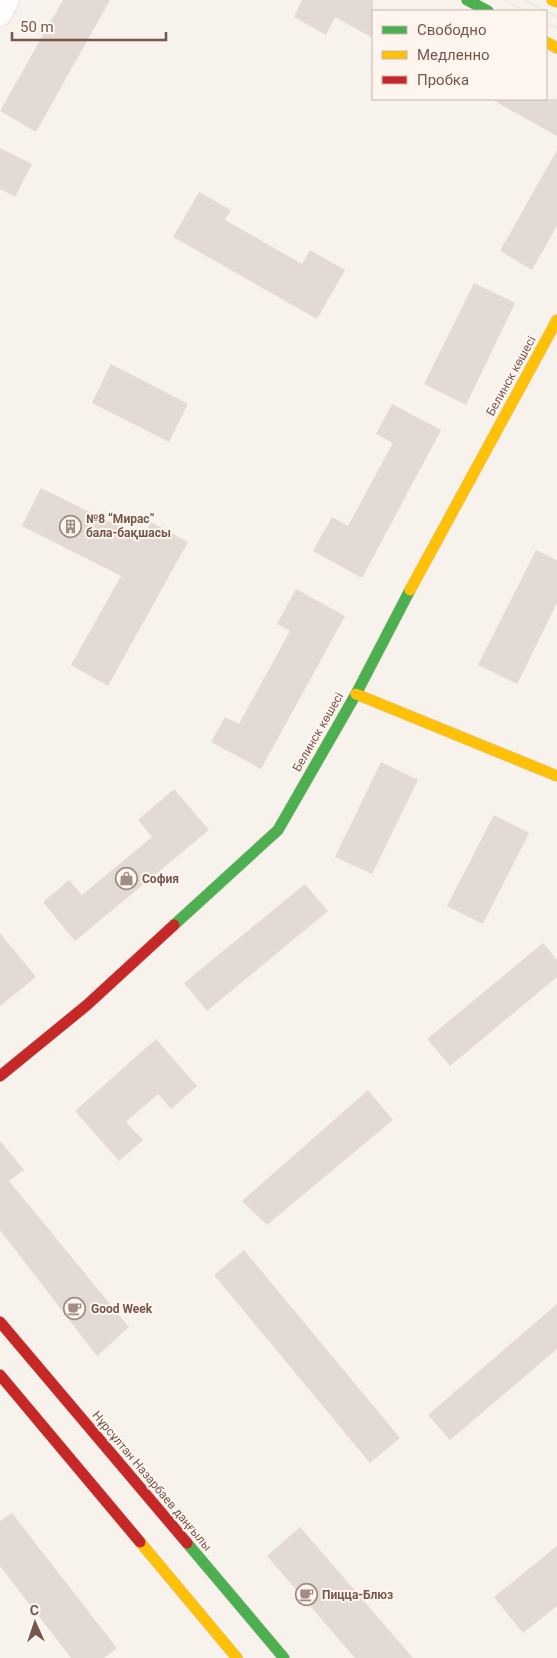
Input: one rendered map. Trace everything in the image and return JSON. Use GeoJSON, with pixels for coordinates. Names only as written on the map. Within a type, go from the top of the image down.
{"type":"FeatureCollection","features":[{"type":"Feature","properties":{"kind":"main road"},"geometry":{"type":"LineString","coordinates":[[467,0],[486,10]]}},
{"type":"Feature","properties":{"kind":"main road"},"geometry":{"type":"LineString","coordinates":[[552,0],[557,2]]}},
{"type":"Feature","properties":{"kind":"main road","name":"Белинск көшесі"},"geometry":{"type":"LineString","coordinates":[[0,1076],[87,1005],[278,830],[356,694],[386,632],[557,320]]}},
{"type":"Feature","properties":{"kind":"main road"},"geometry":{"type":"LineString","coordinates":[[356,694],[557,776]]}},
{"type":"Feature","properties":{"kind":"main road","name":"Нұрсұлтан Назарбаев даңғылы"},"geometry":{"type":"LineString","coordinates":[[0,1322],[284,1658]]}},
{"type":"Feature","properties":{"kind":"main road"},"geometry":{"type":"LineString","coordinates":[[0,1375],[237,1658]]}},
{"type":"Feature","properties":{"kind":"street"},"geometry":{"type":"LineString","coordinates":[[0,14],[7,0]]}},
{"type":"Feature","properties":{"kind":"building"},"geometry":{"type":"Polygon","coordinates":[[[63,0],[110,0],[36,132],[0,111],[63,0]]]}},
{"type":"Feature","properties":{"kind":"building"},"geometry":{"type":"Polygon","coordinates":[[[302,0],[373,0],[372,37],[335,17],[326,35],[294,17],[302,0]]]}},
{"type":"Feature","properties":{"kind":"building"},"geometry":{"type":"Polygon","coordinates":[[[557,99],[557,136],[493,100],[557,99]]]}},
{"type":"Feature","properties":{"kind":"building"},"geometry":{"type":"Polygon","coordinates":[[[0,148],[32,164],[15,197],[0,189],[0,148]]]}},
{"type":"Feature","properties":{"kind":"building"},"geometry":{"type":"Polygon","coordinates":[[[557,150],[557,226],[532,270],[500,251],[557,150]]]}},
{"type":"Feature","properties":{"kind":"building"},"geometry":{"type":"Polygon","coordinates":[[[199,192],[231,210],[225,220],[302,264],[310,250],[345,270],[317,319],[173,237],[199,192]]]}},
{"type":"Feature","properties":{"kind":"building"},"geometry":{"type":"Polygon","coordinates":[[[474,283],[515,303],[466,405],[424,384],[474,283]]]}},
{"type":"Feature","properties":{"kind":"building"},"geometry":{"type":"Polygon","coordinates":[[[111,364],[188,404],[169,442],[92,403],[111,364]]]}},
{"type":"Feature","properties":{"kind":"building"},"geometry":{"type":"Polygon","coordinates":[[[392,404],[441,430],[362,578],[313,551],[332,517],[348,526],[393,443],[376,434],[392,404]]]}},
{"type":"Feature","properties":{"kind":"building"},"geometry":{"type":"Polygon","coordinates":[[[41,488],[142,538],[151,522],[188,542],[108,686],[71,665],[121,576],[22,526],[41,488]]]}},
{"type":"Feature","properties":{"kind":"building"},"geometry":{"type":"Polygon","coordinates":[[[536,550],[557,560],[557,603],[517,684],[478,665],[536,550]]]}},
{"type":"Feature","properties":{"kind":"building"},"geometry":{"type":"Polygon","coordinates":[[[296,589],[345,616],[261,769],[211,742],[225,717],[239,724],[290,631],[277,624],[296,589]]]}},
{"type":"Feature","properties":{"kind":"building"},"geometry":{"type":"Polygon","coordinates":[[[381,762],[418,780],[372,874],[335,857],[381,762]]]}},
{"type":"Feature","properties":{"kind":"building"},"geometry":{"type":"Polygon","coordinates":[[[174,789],[209,830],[75,941],[43,902],[69,880],[82,895],[152,837],[138,820],[174,789]]]}},
{"type":"Feature","properties":{"kind":"building"},"geometry":{"type":"Polygon","coordinates":[[[494,815],[529,833],[483,924],[447,906],[494,815]]]}},
{"type":"Feature","properties":{"kind":"building"},"geometry":{"type":"Polygon","coordinates":[[[305,884],[328,911],[207,1011],[184,983],[305,884]]]}},
{"type":"Feature","properties":{"kind":"building"},"geometry":{"type":"Polygon","coordinates":[[[0,933],[36,977],[0,1006],[0,933]]]}},
{"type":"Feature","properties":{"kind":"building"},"geometry":{"type":"Polygon","coordinates":[[[543,943],[557,960],[557,977],[450,1066],[427,1039],[543,943]]]}},
{"type":"Feature","properties":{"kind":"building"},"geometry":{"type":"Polygon","coordinates":[[[156,1039],[197,1086],[171,1109],[158,1094],[126,1122],[143,1140],[119,1161],[75,1111],[156,1039]]]}},
{"type":"Feature","properties":{"kind":"building"},"geometry":{"type":"Polygon","coordinates":[[[368,1090],[393,1120],[267,1225],[242,1201],[368,1090]]]}},
{"type":"Feature","properties":{"kind":"building"},"geometry":{"type":"Polygon","coordinates":[[[0,1141],[24,1170],[9,1181],[129,1327],[97,1356],[0,1230],[0,1141]]]}},
{"type":"Feature","properties":{"kind":"building"},"geometry":{"type":"Polygon","coordinates":[[[244,1250],[400,1438],[370,1463],[214,1275],[244,1250]]]}},
{"type":"Feature","properties":{"kind":"building"},"geometry":{"type":"Polygon","coordinates":[[[557,1304],[557,1349],[450,1440],[428,1415],[557,1304]]]}},
{"type":"Feature","properties":{"kind":"building"},"geometry":{"type":"Polygon","coordinates":[[[12,1513],[117,1648],[104,1658],[71,1658],[0,1566],[0,1521],[12,1513]]]}},
{"type":"Feature","properties":{"kind":"building"},"geometry":{"type":"Polygon","coordinates":[[[300,1527],[413,1658],[355,1658],[267,1556],[300,1527]]]}},
{"type":"Feature","properties":{"kind":"building"},"geometry":{"type":"Polygon","coordinates":[[[557,1546],[557,1606],[523,1633],[494,1597],[557,1546]]]}},
{"type":"Feature","properties":{"kind":"tram line"},"geometry":{"type":"LineString","coordinates":[[504,0],[523,10]]}},
{"type":"Feature","properties":{"kind":"tram line"},"geometry":{"type":"LineString","coordinates":[[524,0],[543,10]]}},
{"type":"Feature","properties":{"kind":"tram line"},"geometry":{"type":"LineString","coordinates":[[547,12],[557,17]]}},
{"type":"Feature","properties":{"kind":"tram line"},"geometry":{"type":"LineString","coordinates":[[547,23],[557,28]]}},
{"type":"Feature","properties":{"kind":"traffic: fast"},"geometry":{"type":"LineString","coordinates":[[467,0],[486,10]]}},
{"type":"Feature","properties":{"kind":"traffic: fast"},"geometry":{"type":"LineString","coordinates":[[174,925],[278,830],[356,694],[410,590]]}},
{"type":"Feature","properties":{"kind":"traffic: fast"},"geometry":{"type":"LineString","coordinates":[[187,1543],[284,1658]]}},
{"type":"Feature","properties":{"kind":"traffic: slow"},"geometry":{"type":"LineString","coordinates":[[552,0],[557,2]]}},
{"type":"Feature","properties":{"kind":"traffic: slow"},"geometry":{"type":"LineString","coordinates":[[547,43],[557,48]]}},
{"type":"Feature","properties":{"kind":"traffic: slow"},"geometry":{"type":"LineString","coordinates":[[410,590],[557,320]]}},
{"type":"Feature","properties":{"kind":"traffic: slow"},"geometry":{"type":"LineString","coordinates":[[356,694],[557,776]]}},
{"type":"Feature","properties":{"kind":"traffic: slow"},"geometry":{"type":"LineString","coordinates":[[140,1542],[237,1658]]}},
{"type":"Feature","properties":{"kind":"traffic: jam"},"geometry":{"type":"LineString","coordinates":[[0,1076],[87,1005],[174,925]]}},
{"type":"Feature","properties":{"kind":"traffic: jam"},"geometry":{"type":"LineString","coordinates":[[0,1322],[187,1543]]}},
{"type":"Feature","properties":{"kind":"traffic: jam"},"geometry":{"type":"LineString","coordinates":[[0,1375],[140,1542]]}},
{"type":"Feature","properties":{"kind":"place","name":"№8 “Мирас” бала-бақшасы"},"geometry":{"type":"Point","coordinates":[70,526]}},
{"type":"Feature","properties":{"kind":"place","name":"София"},"geometry":{"type":"Point","coordinates":[126,879]}},
{"type":"Feature","properties":{"kind":"place","name":"Good Week"},"geometry":{"type":"Point","coordinates":[75,1309]}},
{"type":"Feature","properties":{"kind":"place","name":"Пицца-Блюз"},"geometry":{"type":"Point","coordinates":[306,1595]}}]}
